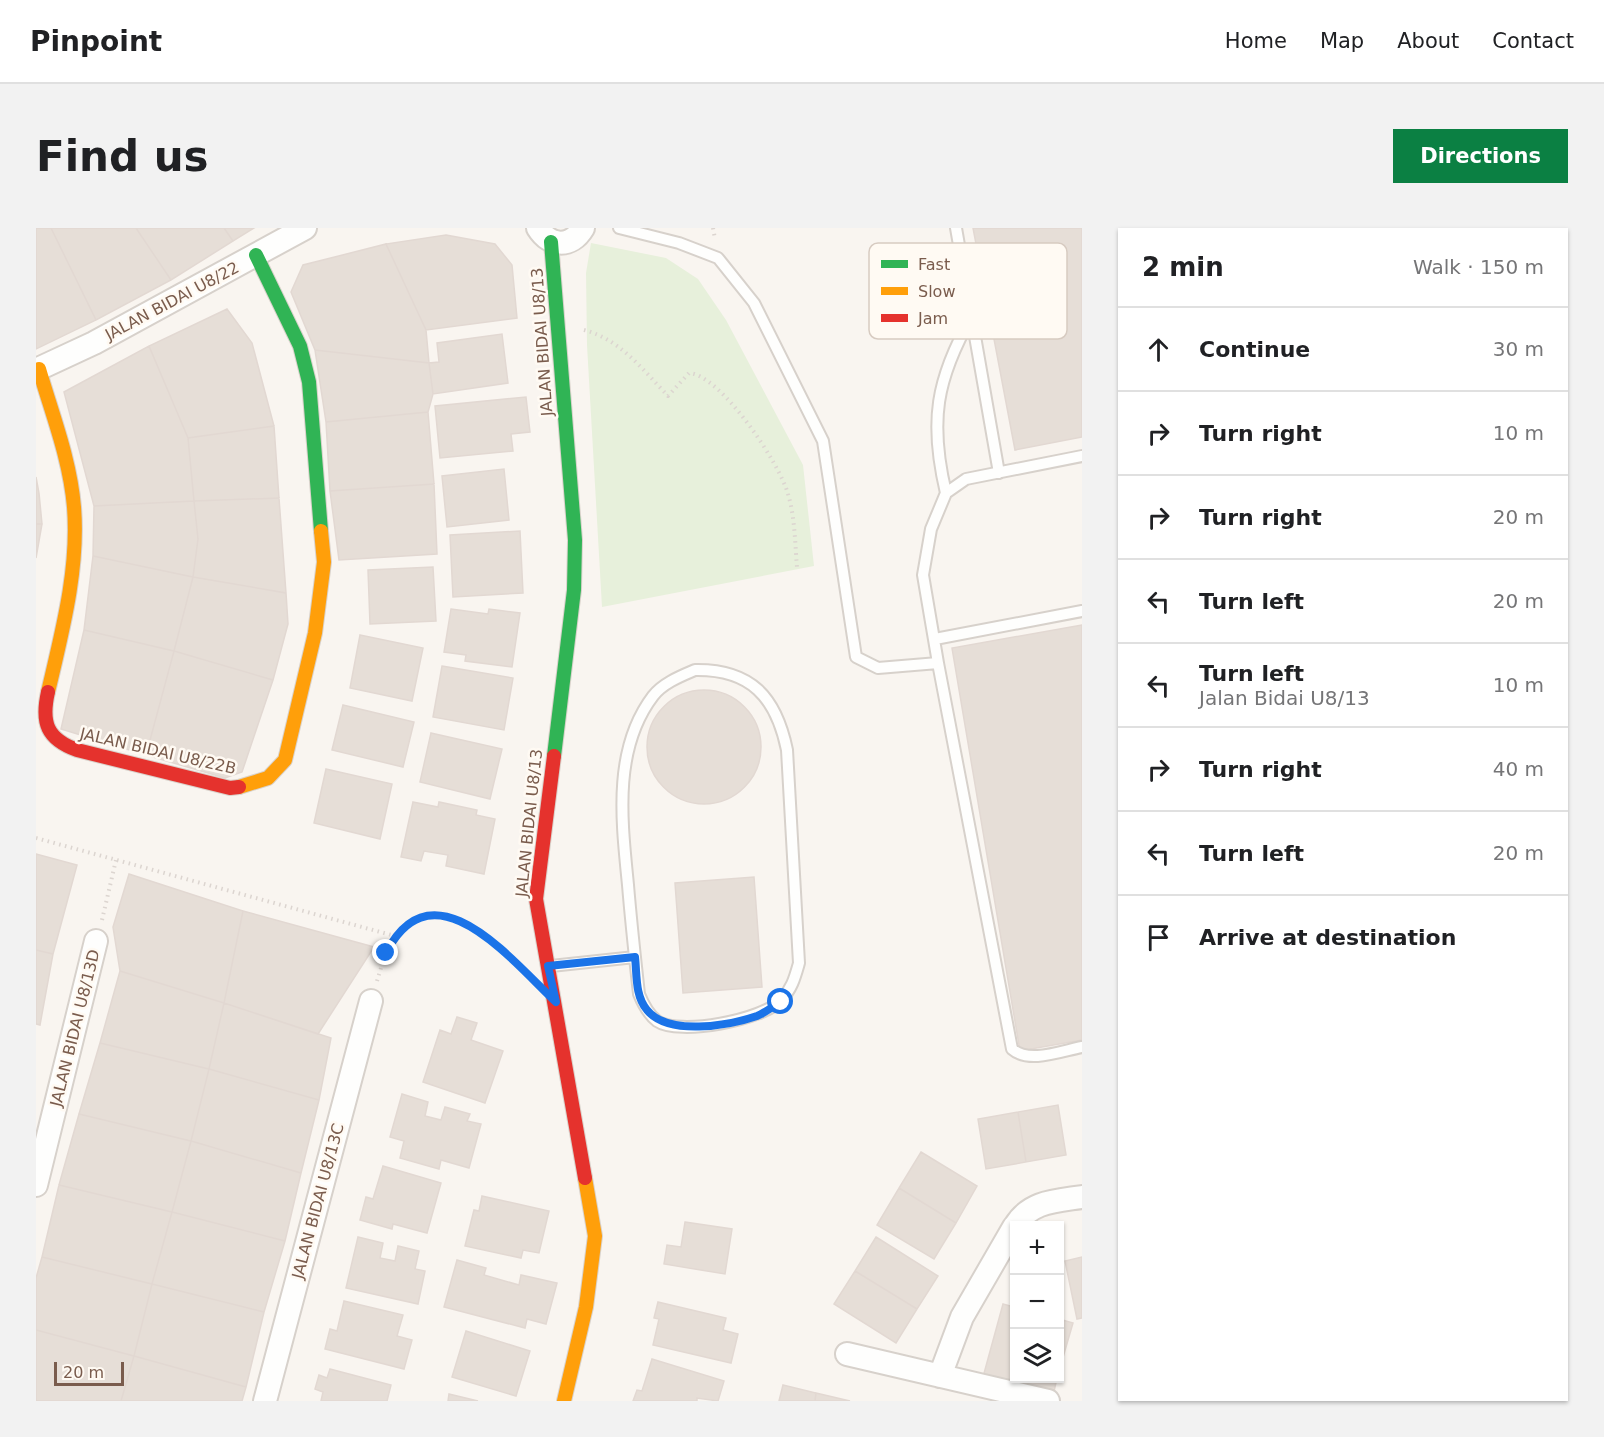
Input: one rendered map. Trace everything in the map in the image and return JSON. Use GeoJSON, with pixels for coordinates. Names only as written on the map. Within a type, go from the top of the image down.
{"type":"FeatureCollection","features":[{"type":"Feature","properties":{"kind":"street","name":"JALAN BIDAI U8/22"},"geometry":{"type":"LineString","coordinates":[[38,369],[104,337],[305,228]]}},
{"type":"Feature","properties":{"kind":"street"},"geometry":{"type":"LineString","coordinates":[[544,235],[569,242],[577,237],[583,228]]}},
{"type":"Feature","properties":{"kind":"street","name":"JALAN BIDAI U8/13"},"geometry":{"type":"LineString","coordinates":[[544,235],[556,327],[574,540],[574,590],[538,865],[537,909],[595,1236],[586,1307],[564,1401]]}},
{"type":"Feature","properties":{"kind":"street","name":"JALAN BIDAI U8/22B"},"geometry":{"type":"LineString","coordinates":[[38,369],[72,489],[75,524],[74,557],[45,705],[50,736],[61,745],[77,750],[230,788],[264,783],[275,774],[285,760],[315,633],[324,562],[309,382],[300,346],[256,255]]}},
{"type":"Feature","properties":{"kind":"street","name":"JALAN BIDAI U8/13D"},"geometry":{"type":"LineString","coordinates":[[36,1185],[96,941]]}},
{"type":"Feature","properties":{"kind":"street","name":"JALAN BIDAI U8/13C"},"geometry":{"type":"LineString","coordinates":[[265,1401],[371,1002]]}},
{"type":"Feature","properties":{"kind":"street"},"geometry":{"type":"LineString","coordinates":[[1018,1221],[1036,1204],[1082,1197]]}},
{"type":"Feature","properties":{"kind":"street"},"geometry":{"type":"LineString","coordinates":[[940,1376],[962,1317],[1010,1235]]}},
{"type":"Feature","properties":{"kind":"street"},"geometry":{"type":"LineString","coordinates":[[847,1354],[1048,1401]]}},
{"type":"Feature","properties":{"kind":"lane"},"geometry":{"type":"LineString","coordinates":[[619,228],[679,243],[718,258],[754,303],[823,441],[856,657],[878,668],[938,663]]}},
{"type":"Feature","properties":{"kind":"lane"},"geometry":{"type":"LineString","coordinates":[[956,228],[959,243]]}},
{"type":"Feature","properties":{"kind":"lane"},"geometry":{"type":"LineString","coordinates":[[946,493],[938,458],[938,396],[953,349],[959,339]]}},
{"type":"Feature","properties":{"kind":"lane"},"geometry":{"type":"LineString","coordinates":[[976,339],[999,473]]}},
{"type":"Feature","properties":{"kind":"lane"},"geometry":{"type":"LineString","coordinates":[[1082,456],[966,479],[946,493],[931,529],[923,575],[1012,1049],[1019,1055],[1029,1056],[1082,1047]]}},
{"type":"Feature","properties":{"kind":"lane"},"geometry":{"type":"LineString","coordinates":[[934,639],[1082,611]]}},
{"type":"Feature","properties":{"kind":"lane"},"geometry":{"type":"LineString","coordinates":[[695,670],[720,670],[739,676],[757,689],[772,706],[782,725],[787,750],[799,963],[793,984],[781,1002],[759,1015],[731,1023],[673,1026],[658,1021],[646,1009],[639,994],[635,957],[621,812],[631,738],[654,694],[672,680],[695,670]]}},
{"type":"Feature","properties":{"kind":"lane"},"geometry":{"type":"LineString","coordinates":[[548,966],[635,957]]}},
{"type":"Feature","properties":{"kind":"path"},"geometry":{"type":"LineString","coordinates":[[556,327],[582,330],[609,340],[630,357],[668,396],[689,373],[706,378],[740,414],[773,457],[789,495],[797,567]]}},
{"type":"Feature","properties":{"kind":"path"},"geometry":{"type":"LineString","coordinates":[[36,838],[395,936]]}},
{"type":"Feature","properties":{"kind":"path"},"geometry":{"type":"LineString","coordinates":[[96,941],[116,860]]}},
{"type":"Feature","properties":{"kind":"path"},"geometry":{"type":"LineString","coordinates":[[371,1002],[386,953],[395,936],[409,923],[436,914],[451,916],[470,925],[523,971]]}},
{"type":"Feature","properties":{"kind":"green space"},"geometry":{"type":"Polygon","coordinates":[[[591,243],[666,258],[698,279],[726,320],[803,465],[814,566],[602,607],[587,345],[586,273],[591,243]]]}},
{"type":"Feature","properties":{"kind":"building"},"geometry":{"type":"Polygon","coordinates":[[[36,228],[51,228],[96,320],[36,349],[36,228]]]}},
{"type":"Feature","properties":{"kind":"building"},"geometry":{"type":"Polygon","coordinates":[[[51,228],[136,228],[171,280],[96,320],[51,228]]]}},
{"type":"Feature","properties":{"kind":"building"},"geometry":{"type":"Polygon","coordinates":[[[136,228],[224,228],[233,241],[171,280],[136,228]]]}},
{"type":"Feature","properties":{"kind":"building"},"geometry":{"type":"Polygon","coordinates":[[[224,228],[254,228],[233,241],[224,228]]]}},
{"type":"Feature","properties":{"kind":"building"},"geometry":{"type":"Polygon","coordinates":[[[973,228],[1082,228],[1082,437],[1015,450],[994,339],[1067,339],[1067,243],[976,243],[973,228]]]}},
{"type":"Feature","properties":{"kind":"building"},"geometry":{"type":"Polygon","coordinates":[[[446,235],[495,244],[512,265],[517,318],[426,330],[386,244],[446,235]]]}},
{"type":"Feature","properties":{"kind":"building"},"geometry":{"type":"Polygon","coordinates":[[[386,244],[426,330],[429,363],[315,350],[291,292],[303,265],[386,244]]]}},
{"type":"Feature","properties":{"kind":"building"},"geometry":{"type":"Polygon","coordinates":[[[227,309],[252,343],[274,426],[188,438],[149,346],[227,309]]]}},
{"type":"Feature","properties":{"kind":"building"},"geometry":{"type":"Polygon","coordinates":[[[502,334],[508,383],[433,394],[429,363],[439,362],[437,343],[502,334]]]}},
{"type":"Feature","properties":{"kind":"building"},"geometry":{"type":"Polygon","coordinates":[[[149,346],[188,438],[194,501],[94,506],[64,392],[149,346]]]}},
{"type":"Feature","properties":{"kind":"building"},"geometry":{"type":"Polygon","coordinates":[[[315,350],[429,363],[433,394],[428,412],[326,422],[315,350]]]}},
{"type":"Feature","properties":{"kind":"building"},"geometry":{"type":"Polygon","coordinates":[[[526,397],[530,432],[511,434],[513,451],[440,458],[435,406],[526,397]]]}},
{"type":"Feature","properties":{"kind":"building"},"geometry":{"type":"Polygon","coordinates":[[[428,412],[434,484],[330,491],[326,422],[428,412]]]}},
{"type":"Feature","properties":{"kind":"building"},"geometry":{"type":"Polygon","coordinates":[[[274,426],[279,498],[194,501],[188,438],[274,426]]]}},
{"type":"Feature","properties":{"kind":"building"},"geometry":{"type":"Polygon","coordinates":[[[504,469],[509,520],[447,527],[442,476],[504,469]]]}},
{"type":"Feature","properties":{"kind":"building"},"geometry":{"type":"Polygon","coordinates":[[[36,477],[39,493],[42,524],[36,524],[36,477]]]}},
{"type":"Feature","properties":{"kind":"building"},"geometry":{"type":"Polygon","coordinates":[[[434,484],[437,554],[339,560],[330,491],[434,484]]]}},
{"type":"Feature","properties":{"kind":"building"},"geometry":{"type":"Polygon","coordinates":[[[279,498],[286,593],[193,577],[198,539],[194,501],[279,498]]]}},
{"type":"Feature","properties":{"kind":"building"},"geometry":{"type":"Polygon","coordinates":[[[194,501],[198,539],[193,577],[93,556],[94,506],[194,501]]]}},
{"type":"Feature","properties":{"kind":"building"},"geometry":{"type":"Polygon","coordinates":[[[36,524],[42,524],[36,558],[36,524]]]}},
{"type":"Feature","properties":{"kind":"building"},"geometry":{"type":"Polygon","coordinates":[[[520,531],[523,593],[453,597],[450,535],[520,531]]]}},
{"type":"Feature","properties":{"kind":"building"},"geometry":{"type":"Polygon","coordinates":[[[93,556],[193,577],[174,651],[84,630],[93,556]]]}},
{"type":"Feature","properties":{"kind":"building"},"geometry":{"type":"Polygon","coordinates":[[[433,567],[436,621],[370,624],[368,570],[433,567]]]}},
{"type":"Feature","properties":{"kind":"building"},"geometry":{"type":"Polygon","coordinates":[[[193,577],[286,593],[288,624],[273,680],[174,651],[193,577]]]}},
{"type":"Feature","properties":{"kind":"building"},"geometry":{"type":"Polygon","coordinates":[[[451,609],[488,614],[489,609],[520,613],[512,667],[465,661],[466,655],[444,652],[451,609]]]}},
{"type":"Feature","properties":{"kind":"building"},"geometry":{"type":"Polygon","coordinates":[[[1082,625],[1082,1040],[1020,1051],[952,648],[1082,625]]]}},
{"type":"Feature","properties":{"kind":"building"},"geometry":{"type":"Polygon","coordinates":[[[84,630],[174,651],[146,755],[61,729],[84,630]]]}},
{"type":"Feature","properties":{"kind":"building"},"geometry":{"type":"Polygon","coordinates":[[[360,635],[423,648],[412,701],[350,688],[360,635]]]}},
{"type":"Feature","properties":{"kind":"building"},"geometry":{"type":"Polygon","coordinates":[[[174,651],[273,680],[242,772],[225,778],[146,755],[174,651]]]}},
{"type":"Feature","properties":{"kind":"building"},"geometry":{"type":"Polygon","coordinates":[[[442,666],[513,678],[504,730],[433,717],[442,666]]]}},
{"type":"Feature","properties":{"kind":"building"},"geometry":{"type":"Polygon","coordinates":[[[704,690],[726,694],[736,699],[752,715],[757,725],[761,747],[757,769],[752,779],[736,795],[726,800],[704,804],[682,800],[672,795],[656,779],[651,769],[647,747],[651,725],[656,715],[672,699],[682,694],[704,690]]]}},
{"type":"Feature","properties":{"kind":"building"},"geometry":{"type":"Polygon","coordinates":[[[343,705],[414,722],[403,767],[332,750],[343,705]]]}},
{"type":"Feature","properties":{"kind":"building"},"geometry":{"type":"Polygon","coordinates":[[[431,733],[502,749],[490,799],[420,782],[431,733]]]}},
{"type":"Feature","properties":{"kind":"building"},"geometry":{"type":"Polygon","coordinates":[[[326,769],[392,784],[380,839],[314,823],[326,769]]]}},
{"type":"Feature","properties":{"kind":"building"},"geometry":{"type":"Polygon","coordinates":[[[413,802],[438,807],[439,802],[477,810],[476,815],[495,819],[484,874],[446,866],[448,855],[424,851],[421,861],[401,857],[413,802]]]}},
{"type":"Feature","properties":{"kind":"building"},"geometry":{"type":"Polygon","coordinates":[[[36,854],[77,865],[53,954],[36,950],[36,854]]]}},
{"type":"Feature","properties":{"kind":"building"},"geometry":{"type":"Polygon","coordinates":[[[129,874],[243,911],[224,1003],[120,971],[113,927],[129,874]]]}},
{"type":"Feature","properties":{"kind":"building"},"geometry":{"type":"Polygon","coordinates":[[[754,877],[762,987],[683,993],[675,883],[754,877]]]}},
{"type":"Feature","properties":{"kind":"building"},"geometry":{"type":"Polygon","coordinates":[[[243,911],[374,947],[318,1034],[224,1003],[243,911]]]}},
{"type":"Feature","properties":{"kind":"building"},"geometry":{"type":"Polygon","coordinates":[[[36,950],[53,954],[40,1025],[36,1024],[36,950]]]}},
{"type":"Feature","properties":{"kind":"building"},"geometry":{"type":"Polygon","coordinates":[[[120,971],[224,1003],[209,1069],[100,1043],[120,971]]]}},
{"type":"Feature","properties":{"kind":"building"},"geometry":{"type":"Polygon","coordinates":[[[224,1003],[331,1038],[319,1100],[209,1069],[224,1003]]]}},
{"type":"Feature","properties":{"kind":"building"},"geometry":{"type":"Polygon","coordinates":[[[457,1017],[477,1023],[471,1040],[503,1051],[485,1103],[423,1082],[440,1030],[451,1034],[457,1017]]]}},
{"type":"Feature","properties":{"kind":"building"},"geometry":{"type":"Polygon","coordinates":[[[100,1043],[209,1069],[191,1141],[79,1114],[100,1043]]]}},
{"type":"Feature","properties":{"kind":"building"},"geometry":{"type":"Polygon","coordinates":[[[209,1069],[319,1100],[301,1173],[191,1141],[209,1069]]]}},
{"type":"Feature","properties":{"kind":"building"},"geometry":{"type":"Polygon","coordinates":[[[402,1094],[428,1102],[425,1116],[441,1120],[445,1107],[470,1114],[467,1121],[481,1124],[469,1168],[441,1160],[439,1169],[400,1158],[404,1141],[390,1137],[402,1094]]]}},
{"type":"Feature","properties":{"kind":"building"},"geometry":{"type":"Polygon","coordinates":[[[1058,1105],[1066,1155],[1026,1162],[1018,1112],[1058,1105]]]}},
{"type":"Feature","properties":{"kind":"building"},"geometry":{"type":"Polygon","coordinates":[[[1018,1112],[1026,1162],[986,1169],[978,1119],[1018,1112]]]}},
{"type":"Feature","properties":{"kind":"building"},"geometry":{"type":"Polygon","coordinates":[[[79,1114],[191,1141],[172,1212],[59,1185],[79,1114]]]}},
{"type":"Feature","properties":{"kind":"building"},"geometry":{"type":"Polygon","coordinates":[[[191,1141],[301,1173],[285,1241],[172,1212],[191,1141]]]}},
{"type":"Feature","properties":{"kind":"building"},"geometry":{"type":"Polygon","coordinates":[[[921,1152],[977,1186],[956,1223],[899,1188],[921,1152]]]}},
{"type":"Feature","properties":{"kind":"building"},"geometry":{"type":"Polygon","coordinates":[[[383,1166],[441,1183],[427,1233],[393,1224],[392,1229],[360,1220],[366,1197],[373,1199],[383,1166]]]}},
{"type":"Feature","properties":{"kind":"building"},"geometry":{"type":"Polygon","coordinates":[[[59,1185],[172,1212],[152,1284],[42,1257],[59,1185]]]}},
{"type":"Feature","properties":{"kind":"building"},"geometry":{"type":"Polygon","coordinates":[[[899,1188],[956,1223],[934,1259],[877,1225],[899,1188]]]}},
{"type":"Feature","properties":{"kind":"building"},"geometry":{"type":"Polygon","coordinates":[[[482,1196],[549,1211],[539,1253],[523,1250],[521,1258],[465,1246],[474,1210],[479,1211],[482,1196]]]}},
{"type":"Feature","properties":{"kind":"building"},"geometry":{"type":"Polygon","coordinates":[[[172,1212],[285,1241],[264,1312],[152,1284],[172,1212]]]}},
{"type":"Feature","properties":{"kind":"building"},"geometry":{"type":"Polygon","coordinates":[[[685,1222],[732,1229],[725,1274],[664,1264],[667,1245],[681,1247],[685,1222]]]}},
{"type":"Feature","properties":{"kind":"building"},"geometry":{"type":"Polygon","coordinates":[[[358,1237],[383,1243],[380,1258],[395,1261],[398,1246],[419,1251],[415,1269],[425,1271],[418,1304],[346,1288],[358,1237]]]}},
{"type":"Feature","properties":{"kind":"building"},"geometry":{"type":"Polygon","coordinates":[[[876,1237],[938,1276],[917,1309],[855,1271],[876,1237]]]}},
{"type":"Feature","properties":{"kind":"building"},"geometry":{"type":"Polygon","coordinates":[[[42,1257],[152,1284],[134,1356],[36,1330],[36,1278],[42,1257]]]}},
{"type":"Feature","properties":{"kind":"building"},"geometry":{"type":"Polygon","coordinates":[[[1082,1257],[1082,1318],[1077,1319],[1065,1261],[1082,1257]]]}},
{"type":"Feature","properties":{"kind":"building"},"geometry":{"type":"Polygon","coordinates":[[[457,1260],[486,1268],[484,1275],[519,1285],[521,1275],[557,1283],[546,1324],[527,1319],[525,1328],[444,1307],[457,1260]]]}},
{"type":"Feature","properties":{"kind":"building"},"geometry":{"type":"Polygon","coordinates":[[[855,1271],[917,1309],[896,1343],[834,1304],[855,1271]]]}},
{"type":"Feature","properties":{"kind":"building"},"geometry":{"type":"Polygon","coordinates":[[[152,1284],[264,1312],[246,1387],[134,1356],[152,1284]]]}},
{"type":"Feature","properties":{"kind":"building"},"geometry":{"type":"Polygon","coordinates":[[[344,1301],[403,1315],[397,1336],[412,1340],[404,1369],[325,1349],[330,1329],[337,1331],[344,1301]]]}},
{"type":"Feature","properties":{"kind":"building"},"geometry":{"type":"Polygon","coordinates":[[[658,1302],[726,1318],[723,1330],[738,1334],[731,1363],[653,1345],[659,1319],[654,1318],[658,1302]]]}},
{"type":"Feature","properties":{"kind":"building"},"geometry":{"type":"Polygon","coordinates":[[[1003,1304],[1010,1306],[1010,1383],[1019,1383],[1018,1387],[983,1377],[1003,1304]]]}},
{"type":"Feature","properties":{"kind":"building"},"geometry":{"type":"Polygon","coordinates":[[[1064,1320],[1073,1323],[1064,1354],[1064,1320]]]}},
{"type":"Feature","properties":{"kind":"building"},"geometry":{"type":"Polygon","coordinates":[[[36,1330],[134,1356],[121,1401],[36,1401],[36,1330]]]}},
{"type":"Feature","properties":{"kind":"building"},"geometry":{"type":"Polygon","coordinates":[[[466,1331],[530,1351],[516,1396],[452,1377],[466,1331]]]}},
{"type":"Feature","properties":{"kind":"building"},"geometry":{"type":"Polygon","coordinates":[[[134,1356],[246,1387],[242,1401],[121,1401],[134,1356]]]}},
{"type":"Feature","properties":{"kind":"building"},"geometry":{"type":"Polygon","coordinates":[[[652,1359],[724,1381],[718,1401],[697,1398],[697,1401],[633,1401],[637,1390],[642,1391],[652,1359]]]}},
{"type":"Feature","properties":{"kind":"building"},"geometry":{"type":"Polygon","coordinates":[[[330,1369],[391,1385],[387,1401],[321,1401],[323,1392],[315,1389],[319,1375],[327,1378],[330,1369]]]}},
{"type":"Feature","properties":{"kind":"building"},"geometry":{"type":"Polygon","coordinates":[[[1019,1383],[1056,1383],[1053,1396],[1018,1387],[1019,1383]]]}},
{"type":"Feature","properties":{"kind":"building"},"geometry":{"type":"Polygon","coordinates":[[[783,1385],[816,1393],[815,1401],[779,1401],[783,1385]]]}},
{"type":"Feature","properties":{"kind":"building"},"geometry":{"type":"Polygon","coordinates":[[[816,1393],[850,1401],[815,1401],[816,1393]]]}},
{"type":"Feature","properties":{"kind":"building"},"geometry":{"type":"Polygon","coordinates":[[[449,1394],[478,1401],[448,1401],[449,1394]]]}},
{"type":"Feature","properties":{"kind":"traffic: fast"},"geometry":{"type":"LineString","coordinates":[[551,242],[575,540],[574,590],[554,756]]}},
{"type":"Feature","properties":{"kind":"traffic: fast"},"geometry":{"type":"LineString","coordinates":[[256,255],[300,346],[309,382],[321,531]]}},
{"type":"Feature","properties":{"kind":"traffic: slow"},"geometry":{"type":"LineString","coordinates":[[39,369],[69,472],[75,530],[72,577],[48,692]]}},
{"type":"Feature","properties":{"kind":"traffic: slow"},"geometry":{"type":"LineString","coordinates":[[239,787],[268,778],[285,760],[315,633],[324,562],[321,531]]}},
{"type":"Feature","properties":{"kind":"traffic: slow"},"geometry":{"type":"LineString","coordinates":[[564,1401],[586,1307],[595,1236],[585,1178]]}},
{"type":"Feature","properties":{"kind":"traffic: jam"},"geometry":{"type":"LineString","coordinates":[[48,692],[46,721],[53,735],[67,746],[230,788],[239,787]]}},
{"type":"Feature","properties":{"kind":"traffic: jam"},"geometry":{"type":"LineString","coordinates":[[554,756],[536,899],[585,1178]]}},
{"type":"Feature","properties":{"kind":"route"},"geometry":{"type":"LineString","coordinates":[[386,953],[395,936],[409,923],[436,914],[451,916],[470,925],[556,1002],[548,966],[635,957],[639,994],[646,1009],[658,1021],[673,1026],[731,1023],[759,1015],[781,1002]]}}]}
